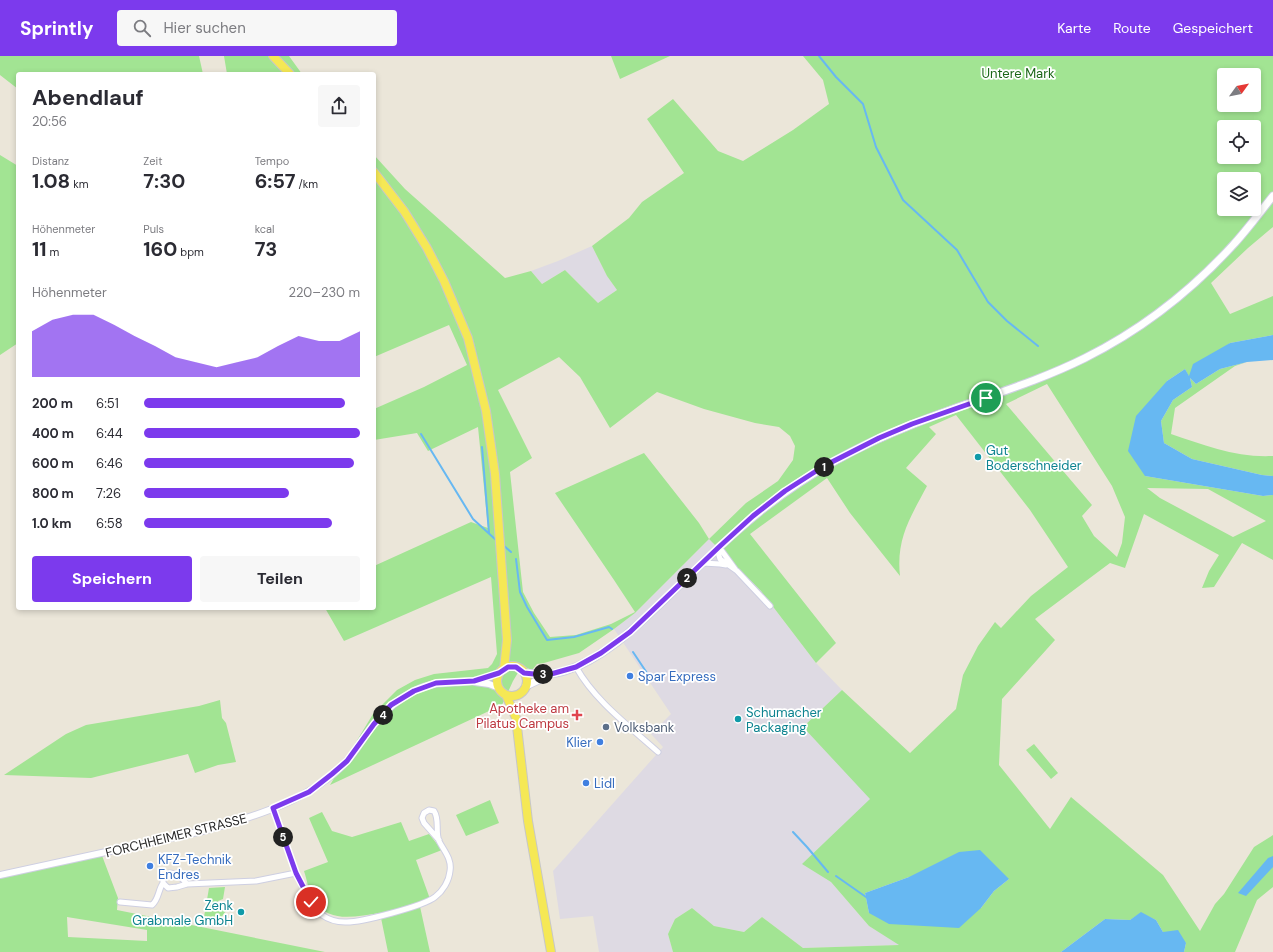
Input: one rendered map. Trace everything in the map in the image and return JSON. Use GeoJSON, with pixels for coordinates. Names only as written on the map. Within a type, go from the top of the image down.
{"type":"FeatureCollection","features":[{"type":"Feature","properties":{"kind":"main road"},"geometry":{"type":"LineString","coordinates":[[274,56],[288,72]]}},
{"type":"Feature","properties":{"kind":"main road"},"geometry":{"type":"LineString","coordinates":[[376,175],[404,211],[427,248],[444,280],[468,338],[486,411],[495,474],[507,640],[516,667],[524,673],[526,677],[526,686]]}},
{"type":"Feature","properties":{"kind":"main road"},"geometry":{"type":"LineString","coordinates":[[506,695],[515,696],[519,694],[526,686],[551,674],[576,667],[601,653],[630,632],[753,516],[785,491],[824,466],[879,438],[912,424],[1041,378],[1086,358],[1127,335],[1170,304],[1204,274],[1233,245],[1273,196]]}},
{"type":"Feature","properties":{"kind":"main road"},"geometry":{"type":"LineString","coordinates":[[507,640],[502,671],[497,678],[498,688],[506,695],[516,718]]}},
{"type":"Feature","properties":{"kind":"main road"},"geometry":{"type":"LineString","coordinates":[[502,671],[512,666],[516,667]]}},
{"type":"Feature","properties":{"kind":"main road"},"geometry":{"type":"LineString","coordinates":[[524,673],[551,674]]}},
{"type":"Feature","properties":{"kind":"main road"},"geometry":{"type":"LineString","coordinates":[[519,694],[516,718],[528,821],[551,952]]}},
{"type":"Feature","properties":{"kind":"street"},"geometry":{"type":"LineString","coordinates":[[718,548],[720,558],[736,571]]}},
{"type":"Feature","properties":{"kind":"street"},"geometry":{"type":"LineString","coordinates":[[718,548],[736,571],[770,606]]}},
{"type":"Feature","properties":{"kind":"street"},"geometry":{"type":"LineString","coordinates":[[703,563],[728,566]]}},
{"type":"Feature","properties":{"kind":"street"},"geometry":{"type":"LineString","coordinates":[[576,667],[581,676],[606,705],[658,752]]}},
{"type":"Feature","properties":{"kind":"street"},"geometry":{"type":"LineString","coordinates":[[474,681],[502,671]]}},
{"type":"Feature","properties":{"kind":"street"},"geometry":{"type":"LineString","coordinates":[[474,681],[489,684],[498,688]]}},
{"type":"Feature","properties":{"kind":"street","name":"FORCHHEIMER STRASSE"},"geometry":{"type":"LineString","coordinates":[[0,875],[207,830],[239,821],[273,808],[309,792],[347,761],[374,724],[391,705],[414,691],[436,683],[474,681]]}},
{"type":"Feature","properties":{"kind":"street"},"geometry":{"type":"LineString","coordinates":[[273,808],[296,873],[311,902],[322,915],[337,922],[347,923],[380,916],[426,902],[434,898],[447,884],[450,866],[447,854],[424,823],[422,818],[424,813],[429,810],[434,811],[437,816],[438,840]]}},
{"type":"Feature","properties":{"kind":"street"},"geometry":{"type":"LineString","coordinates":[[120,902],[152,905],[155,902],[165,875],[172,873],[182,878],[187,884]]}},
{"type":"Feature","properties":{"kind":"street"},"geometry":{"type":"LineString","coordinates":[[163,883],[168,888],[187,884],[256,881],[296,873]]}},
{"type":"Feature","properties":{"kind":"shaded area"},"geometry":{"type":"Polygon","coordinates":[[[592,246],[607,276],[617,290],[598,303],[565,270],[542,284],[531,271],[558,261],[592,246]]]}},
{"type":"Feature","properties":{"kind":"shaded area"},"geometry":{"type":"Polygon","coordinates":[[[709,539],[761,591],[816,663],[842,690],[803,727],[871,799],[803,864],[831,882],[869,926],[900,945],[803,948],[762,917],[744,932],[714,926],[692,908],[675,919],[668,934],[673,952],[599,952],[593,916],[560,919],[553,871],[663,747],[651,734],[671,714],[614,629],[635,613],[709,539]]]}},
{"type":"Feature","properties":{"kind":"green space"},"geometry":{"type":"Polygon","coordinates":[[[0,56],[199,56],[203,72],[16,72],[16,87],[0,75],[0,56]]]}},
{"type":"Feature","properties":{"kind":"green space"},"geometry":{"type":"Polygon","coordinates":[[[224,56],[289,56],[301,72],[227,72],[224,56]]]}},
{"type":"Feature","properties":{"kind":"green space"},"geometry":{"type":"Polygon","coordinates":[[[611,56],[670,56],[620,79],[611,56]]]}},
{"type":"Feature","properties":{"kind":"green space","name":"Untere Mark"},"geometry":{"type":"Polygon","coordinates":[[[803,56],[1273,56],[1273,227],[1211,283],[1230,314],[1273,296],[1273,335],[1230,343],[1189,377],[1185,369],[1167,381],[1145,476],[1263,496],[1273,495],[1273,560],[1242,543],[1214,587],[1202,588],[1209,571],[1219,555],[1144,514],[1125,568],[1110,563],[1035,619],[1055,640],[1002,699],[999,765],[1050,829],[1071,797],[1163,875],[1200,931],[1215,904],[1224,894],[1254,847],[1273,835],[1273,887],[1257,900],[1235,952],[1184,952],[1186,943],[1163,932],[1156,920],[1141,913],[1130,920],[1105,919],[1061,952],[673,952],[668,934],[675,919],[692,908],[714,926],[744,932],[762,917],[803,948],[899,945],[869,926],[831,882],[802,864],[870,799],[803,727],[842,690],[910,753],[956,709],[963,675],[978,646],[995,622],[1001,628],[1031,596],[1068,567],[1030,510],[956,415],[929,427],[936,434],[906,468],[927,486],[910,519],[902,540],[899,563],[900,576],[850,513],[827,478],[750,534],[836,643],[816,663],[761,591],[709,539],[635,613],[579,653],[537,664],[532,670],[522,666],[502,705],[330,785],[373,714],[397,690],[415,680],[434,674],[488,668],[492,664],[497,654],[491,577],[344,641],[326,610],[376,610],[376,565],[471,522],[488,528],[478,427],[428,451],[417,433],[376,440],[376,408],[424,387],[467,365],[449,325],[376,356],[376,157],[405,189],[505,278],[531,271],[542,284],[565,270],[598,303],[617,290],[607,276],[592,246],[629,218],[642,202],[684,173],[647,119],[673,99],[718,151],[743,161],[793,130],[829,104],[823,80],[803,56]],[[559,357],[498,390],[532,458],[510,472],[523,592],[534,613],[550,637],[576,635],[611,624],[635,612],[555,493],[644,453],[699,523],[709,539],[746,503],[778,481],[793,460],[795,446],[790,436],[779,427],[755,423],[704,409],[657,392],[610,428],[580,377],[559,357]],[[1047,384],[1006,404],[1092,505],[1082,516],[1094,536],[1117,557],[1122,543],[1125,517],[1112,486],[1047,384]],[[1147,488],[1160,498],[1233,537],[1266,521],[1208,489],[1147,488]],[[909,877],[865,893],[869,913],[981,908],[994,891],[1009,879],[909,877]]]}},
{"type":"Feature","properties":{"kind":"green space"},"geometry":{"type":"Polygon","coordinates":[[[0,155],[16,165],[16,344],[0,355],[0,155]]]}},
{"type":"Feature","properties":{"kind":"green space"},"geometry":{"type":"Polygon","coordinates":[[[1247,362],[1235,366],[1175,408],[1171,434],[1234,453],[1273,456],[1273,476],[1262,475],[1192,459],[1164,443],[1161,421],[1173,400],[1192,387],[1190,378],[1196,384],[1220,369],[1247,362]]]}},
{"type":"Feature","properties":{"kind":"green space"},"geometry":{"type":"Polygon","coordinates":[[[220,700],[222,718],[226,723],[236,762],[218,765],[195,773],[188,754],[91,778],[4,775],[66,734],[86,725],[199,706],[220,700]]]}},
{"type":"Feature","properties":{"kind":"green space"},"geometry":{"type":"Polygon","coordinates":[[[1034,744],[1058,773],[1051,779],[1026,750],[1034,744]]]}},
{"type":"Feature","properties":{"kind":"green space"},"geometry":{"type":"Polygon","coordinates":[[[490,800],[499,823],[466,836],[456,815],[490,800]]]}},
{"type":"Feature","properties":{"kind":"green space"},"geometry":{"type":"Polygon","coordinates":[[[322,812],[332,831],[352,837],[401,822],[409,841],[429,834],[442,850],[416,860],[430,899],[419,902],[430,952],[388,952],[380,913],[353,917],[336,916],[320,908],[314,901],[309,890],[304,871],[328,862],[309,818],[322,812]]]}},
{"type":"Feature","properties":{"kind":"green space"},"geometry":{"type":"Polygon","coordinates":[[[101,853],[118,898],[117,910],[325,952],[0,952],[0,872],[101,853]],[[67,917],[68,937],[147,941],[147,930],[67,917]]]}},
{"type":"Feature","properties":{"kind":"green space"},"geometry":{"type":"Polygon","coordinates":[[[225,887],[223,899],[218,901],[217,905],[219,908],[225,909],[226,911],[220,919],[204,917],[209,888],[225,887]]]}},
{"type":"Feature","properties":{"kind":"water"},"geometry":{"type":"Polygon","coordinates":[[[1273,335],[1273,360],[1247,362],[1220,369],[1196,384],[1190,378],[1192,387],[1173,400],[1161,421],[1164,443],[1192,459],[1262,475],[1273,476],[1273,495],[1263,496],[1145,476],[1128,451],[1136,416],[1167,381],[1185,369],[1189,376],[1193,364],[1230,343],[1273,335]]]}},
{"type":"Feature","properties":{"kind":"water"},"geometry":{"type":"Polygon","coordinates":[[[980,850],[1009,879],[994,891],[981,908],[959,928],[889,924],[869,913],[865,893],[909,877],[959,852],[980,850]]]}},
{"type":"Feature","properties":{"kind":"water"},"geometry":{"type":"Polygon","coordinates":[[[1273,856],[1273,867],[1246,896],[1238,893],[1268,858],[1273,856]]]}},
{"type":"Feature","properties":{"kind":"water"},"geometry":{"type":"Polygon","coordinates":[[[1141,912],[1156,920],[1163,932],[1178,930],[1186,943],[1184,952],[1061,952],[1105,919],[1130,920],[1141,912]]]}},
{"type":"Feature","properties":{"kind":"waterway"},"geometry":{"type":"LineString","coordinates":[[819,56],[836,77],[863,104],[876,147],[903,200],[957,250],[988,302],[1007,321],[1038,346]]}},
{"type":"Feature","properties":{"kind":"waterway"},"geometry":{"type":"LineString","coordinates":[[421,434],[473,519],[496,540]]}},
{"type":"Feature","properties":{"kind":"waterway"},"geometry":{"type":"LineString","coordinates":[[482,447],[489,533]]}},
{"type":"Feature","properties":{"kind":"waterway"},"geometry":{"type":"LineString","coordinates":[[503,545],[511,552]]}},
{"type":"Feature","properties":{"kind":"waterway"},"geometry":{"type":"LineString","coordinates":[[516,559],[520,592],[527,607],[547,640],[574,637],[609,627],[612,629]]}},
{"type":"Feature","properties":{"kind":"waterway"},"geometry":{"type":"LineString","coordinates":[[633,652],[651,679]]}},
{"type":"Feature","properties":{"kind":"waterway"},"geometry":{"type":"LineString","coordinates":[[793,832],[828,872]]}},
{"type":"Feature","properties":{"kind":"waterway"},"geometry":{"type":"LineString","coordinates":[[836,876],[866,897]]}},
{"type":"Feature","properties":{"kind":"place","name":"Gut Boderschneider"},"geometry":{"type":"Point","coordinates":[978,457]}},
{"type":"Feature","properties":{"kind":"place","name":"Spar Express"},"geometry":{"type":"Point","coordinates":[630,676]}},
{"type":"Feature","properties":{"kind":"place","name":"Apotheke am Pilatus Campus"},"geometry":{"type":"Point","coordinates":[577,715]}},
{"type":"Feature","properties":{"kind":"place","name":"Schumacher Packaging"},"geometry":{"type":"Point","coordinates":[738,719]}},
{"type":"Feature","properties":{"kind":"place","name":"Volksbank"},"geometry":{"type":"Point","coordinates":[606,727]}},
{"type":"Feature","properties":{"kind":"place","name":"Klier"},"geometry":{"type":"Point","coordinates":[600,742]}},
{"type":"Feature","properties":{"kind":"place","name":"Lidl"},"geometry":{"type":"Point","coordinates":[586,783]}},
{"type":"Feature","properties":{"kind":"place","name":"KFZ-Technik Endres"},"geometry":{"type":"Point","coordinates":[150,866]}},
{"type":"Feature","properties":{"kind":"place","name":"Zenk Grabmale GmbH"},"geometry":{"type":"Point","coordinates":[241,912]}},
{"type":"Feature","properties":{"kind":"route"},"geometry":{"type":"LineString","coordinates":[[311,902],[296,873],[273,808],[309,792],[347,761],[374,724],[391,705],[414,691],[436,683],[474,681],[489,677],[512,666],[524,673],[534,674],[551,674],[576,667],[601,653],[640,624],[719,547],[753,516],[785,491],[824,466],[879,438],[912,424],[986,398]]}}]}
